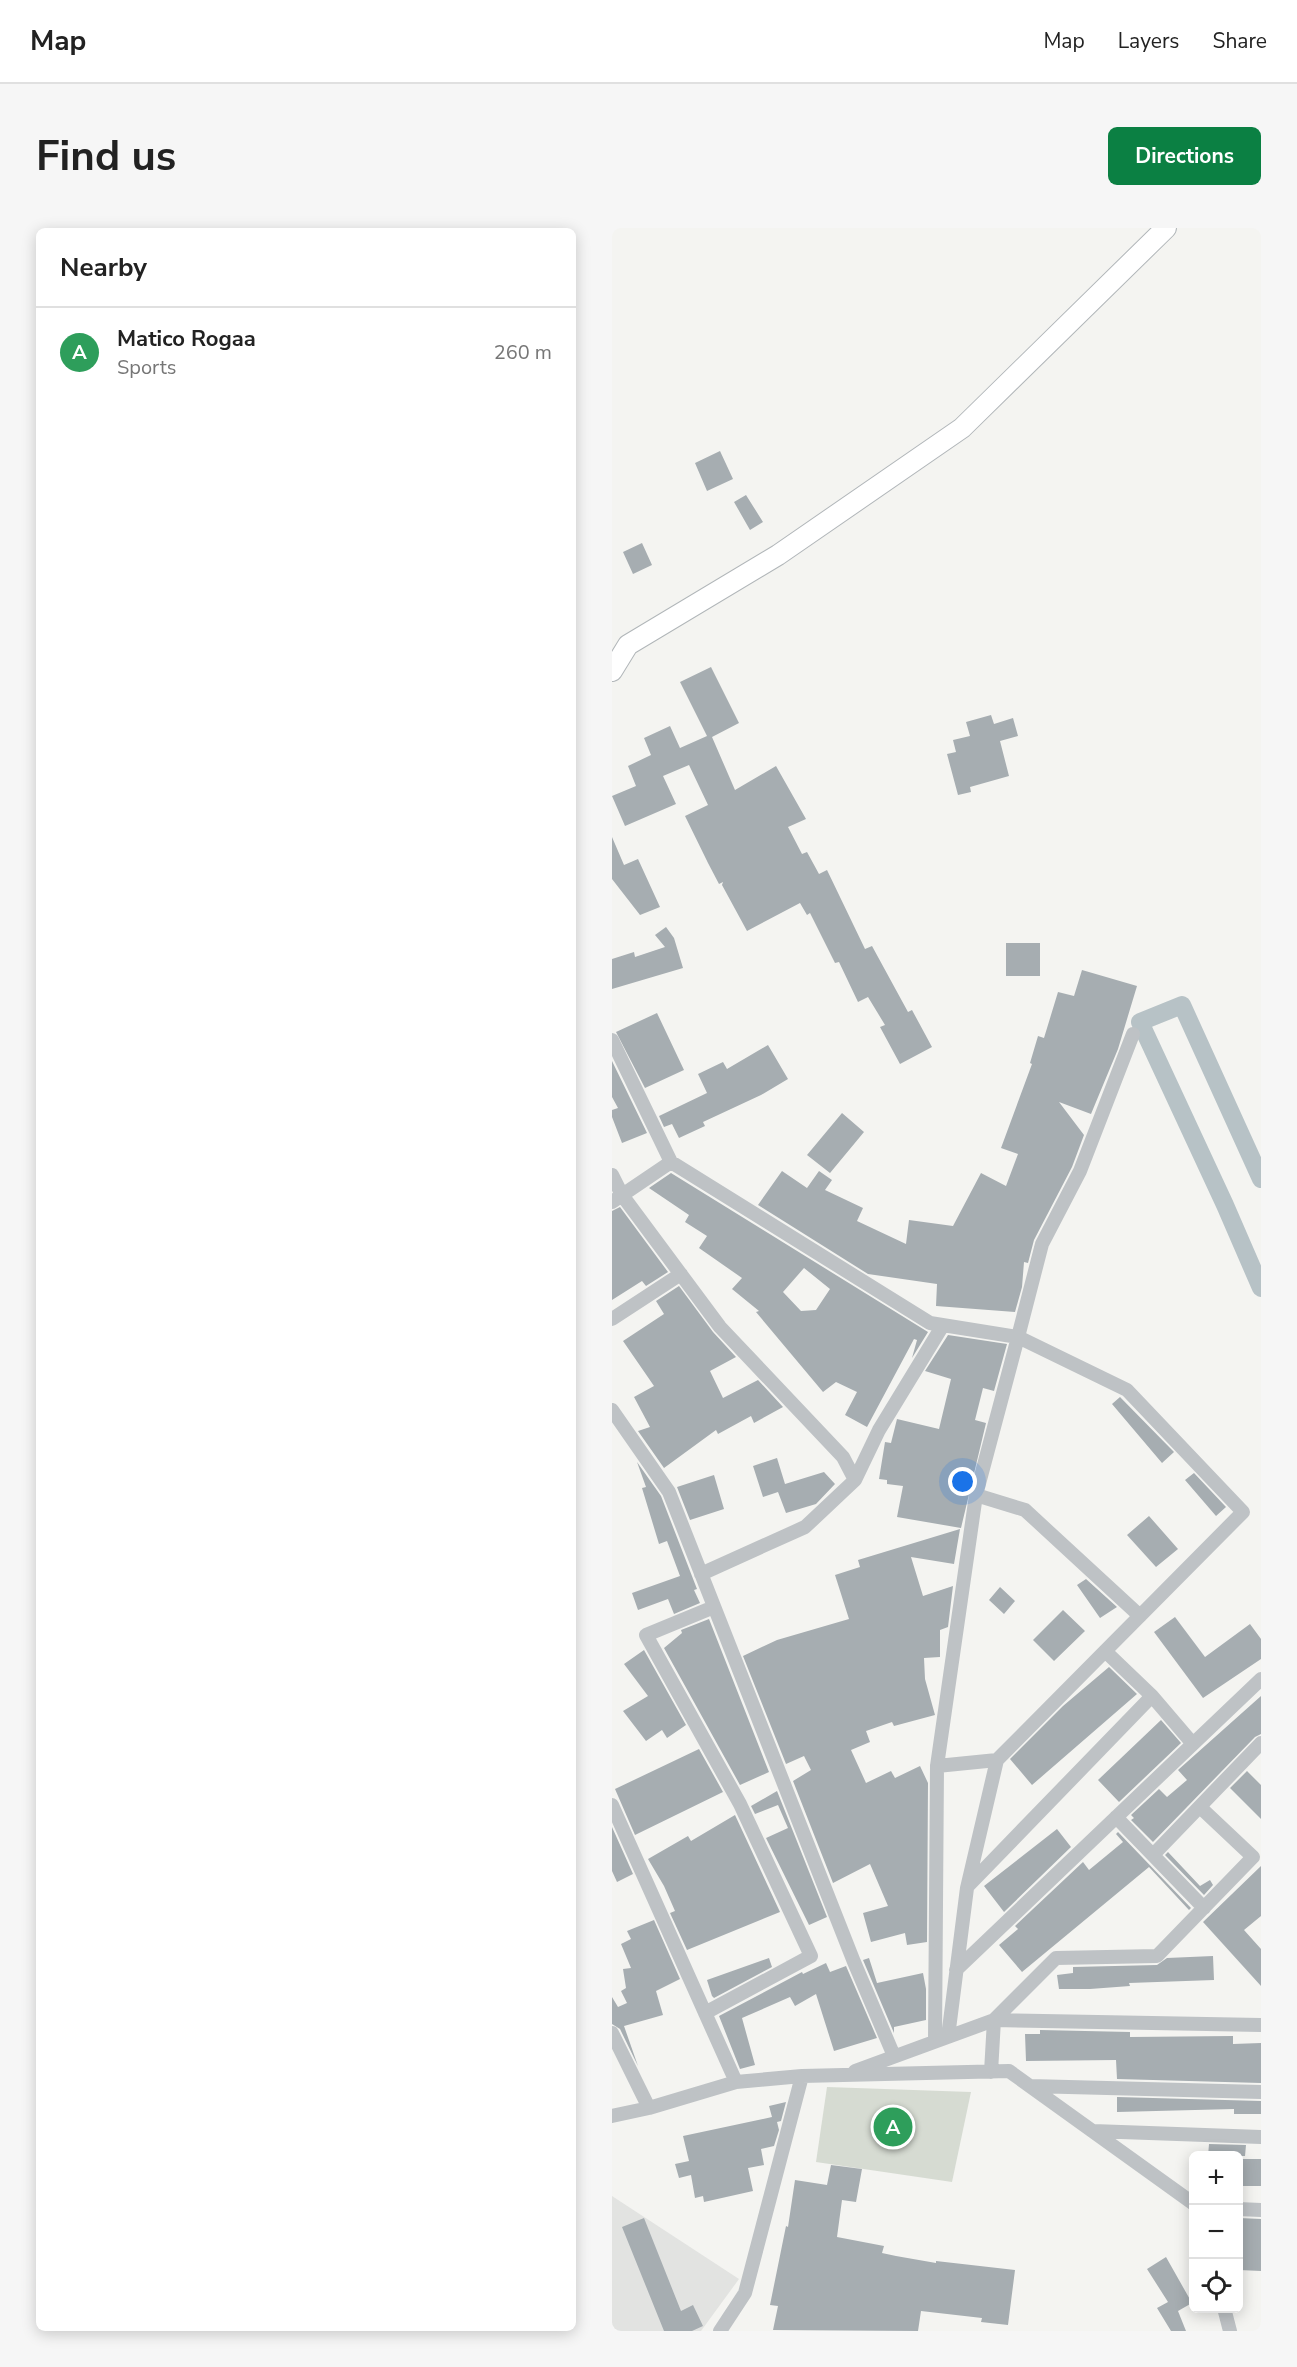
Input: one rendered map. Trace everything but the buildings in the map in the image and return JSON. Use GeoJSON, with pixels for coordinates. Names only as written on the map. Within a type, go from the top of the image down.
{"type":"FeatureCollection","features":[{"type":"Feature","properties":{"kind":"street"},"geometry":{"type":"LineString","coordinates":[[612,671],[628,645],[778,555],[962,428],[1166,228]]}},
{"type":"Feature","properties":{"kind":"street"},"geometry":{"type":"LineString","coordinates":[[941,2039],[937,1766],[976,1495],[1042,1245],[1080,1171],[1132,1034]]}},
{"type":"Feature","properties":{"kind":"street"},"geometry":{"type":"LineString","coordinates":[[612,1040],[671,1162],[930,1323],[1017,1337],[1127,1390],[1243,1512],[997,1760],[967,1888],[956,1970],[941,2039]]}},
{"type":"Feature","properties":{"kind":"street"},"geometry":{"type":"LineString","coordinates":[[617,1198],[671,1162]]}},
{"type":"Feature","properties":{"kind":"street"},"geometry":{"type":"LineString","coordinates":[[612,1175],[617,1198],[681,1274],[720,1327],[843,1456],[855,1480]]}},
{"type":"Feature","properties":{"kind":"street"},"geometry":{"type":"LineString","coordinates":[[612,1319],[681,1274]]}},
{"type":"Feature","properties":{"kind":"street"},"geometry":{"type":"LineString","coordinates":[[701,1574],[805,1527],[855,1480],[879,1430],[943,1325]]}},
{"type":"Feature","properties":{"kind":"street"},"geometry":{"type":"LineString","coordinates":[[612,1410],[669,1492],[854,1962],[894,2056]]}},
{"type":"Feature","properties":{"kind":"street"},"geometry":{"type":"LineString","coordinates":[[976,1495],[1025,1510],[1140,1616]]}},
{"type":"Feature","properties":{"kind":"street"},"geometry":{"type":"LineString","coordinates":[[705,2013],[811,1956],[740,1804],[646,1635],[714,1607]]}},
{"type":"Feature","properties":{"kind":"street"},"geometry":{"type":"LineString","coordinates":[[1105,1651],[1152,1696],[1193,1744]]}},
{"type":"Feature","properties":{"kind":"street"},"geometry":{"type":"LineString","coordinates":[[956,1970],[1260,1681]]}},
{"type":"Feature","properties":{"kind":"street"},"geometry":{"type":"LineString","coordinates":[[967,1888],[1152,1696]]}},
{"type":"Feature","properties":{"kind":"street"},"geometry":{"type":"LineString","coordinates":[[1153,1856],[1261,1743]]}},
{"type":"Feature","properties":{"kind":"street"},"geometry":{"type":"LineString","coordinates":[[937,1766],[997,1760]]}},
{"type":"Feature","properties":{"kind":"street"},"geometry":{"type":"LineString","coordinates":[[612,1805],[735,2082]]}},
{"type":"Feature","properties":{"kind":"street"},"geometry":{"type":"LineString","coordinates":[[991,2072],[994,2020],[1056,1958],[1157,1956],[1253,1857],[1201,1808]]}},
{"type":"Feature","properties":{"kind":"street"},"geometry":{"type":"LineString","coordinates":[[1116,1817],[1204,1908]]}},
{"type":"Feature","properties":{"kind":"street"},"geometry":{"type":"LineString","coordinates":[[844,2075],[994,2020],[1261,2025]]}},
{"type":"Feature","properties":{"kind":"street"},"geometry":{"type":"LineString","coordinates":[[612,2033],[650,2108]]}},
{"type":"Feature","properties":{"kind":"street"},"geometry":{"type":"LineString","coordinates":[[612,2116],[650,2108],[735,2082],[802,2076],[1009,2071],[1189,2200]]}},
{"type":"Feature","properties":{"kind":"street"},"geometry":{"type":"LineString","coordinates":[[720,2331],[745,2293],[802,2076]]}},
{"type":"Feature","properties":{"kind":"street"},"geometry":{"type":"LineString","coordinates":[[1030,2086],[1261,2092]]}},
{"type":"Feature","properties":{"kind":"street"},"geometry":{"type":"LineString","coordinates":[[1093,2131],[1261,2137]]}},
{"type":"Feature","properties":{"kind":"street"},"geometry":{"type":"LineString","coordinates":[[1243,2209],[1261,2210]]}},
{"type":"Feature","properties":{"kind":"street"},"geometry":{"type":"LineString","coordinates":[[1225,2313],[1230,2331]]}},
{"type":"Feature","properties":{"kind":"shaded area"},"geometry":{"type":"Polygon","coordinates":[[[827,2087],[971,2092],[952,2182],[816,2162],[827,2087]]]}},
{"type":"Feature","properties":{"kind":"shaded area"},"geometry":{"type":"Polygon","coordinates":[[[612,2196],[739,2279],[701,2331],[612,2331],[612,2196]]]}},
{"type":"Feature","properties":{"kind":"waterway"},"geometry":{"type":"LineString","coordinates":[[1261,1179],[1182,1005],[1140,1022],[1261,1288]]}},
{"type":"Feature","properties":{"kind":"place","name":"Matico Rogaa"},"geometry":{"type":"Point","coordinates":[893,2127]}}]}
